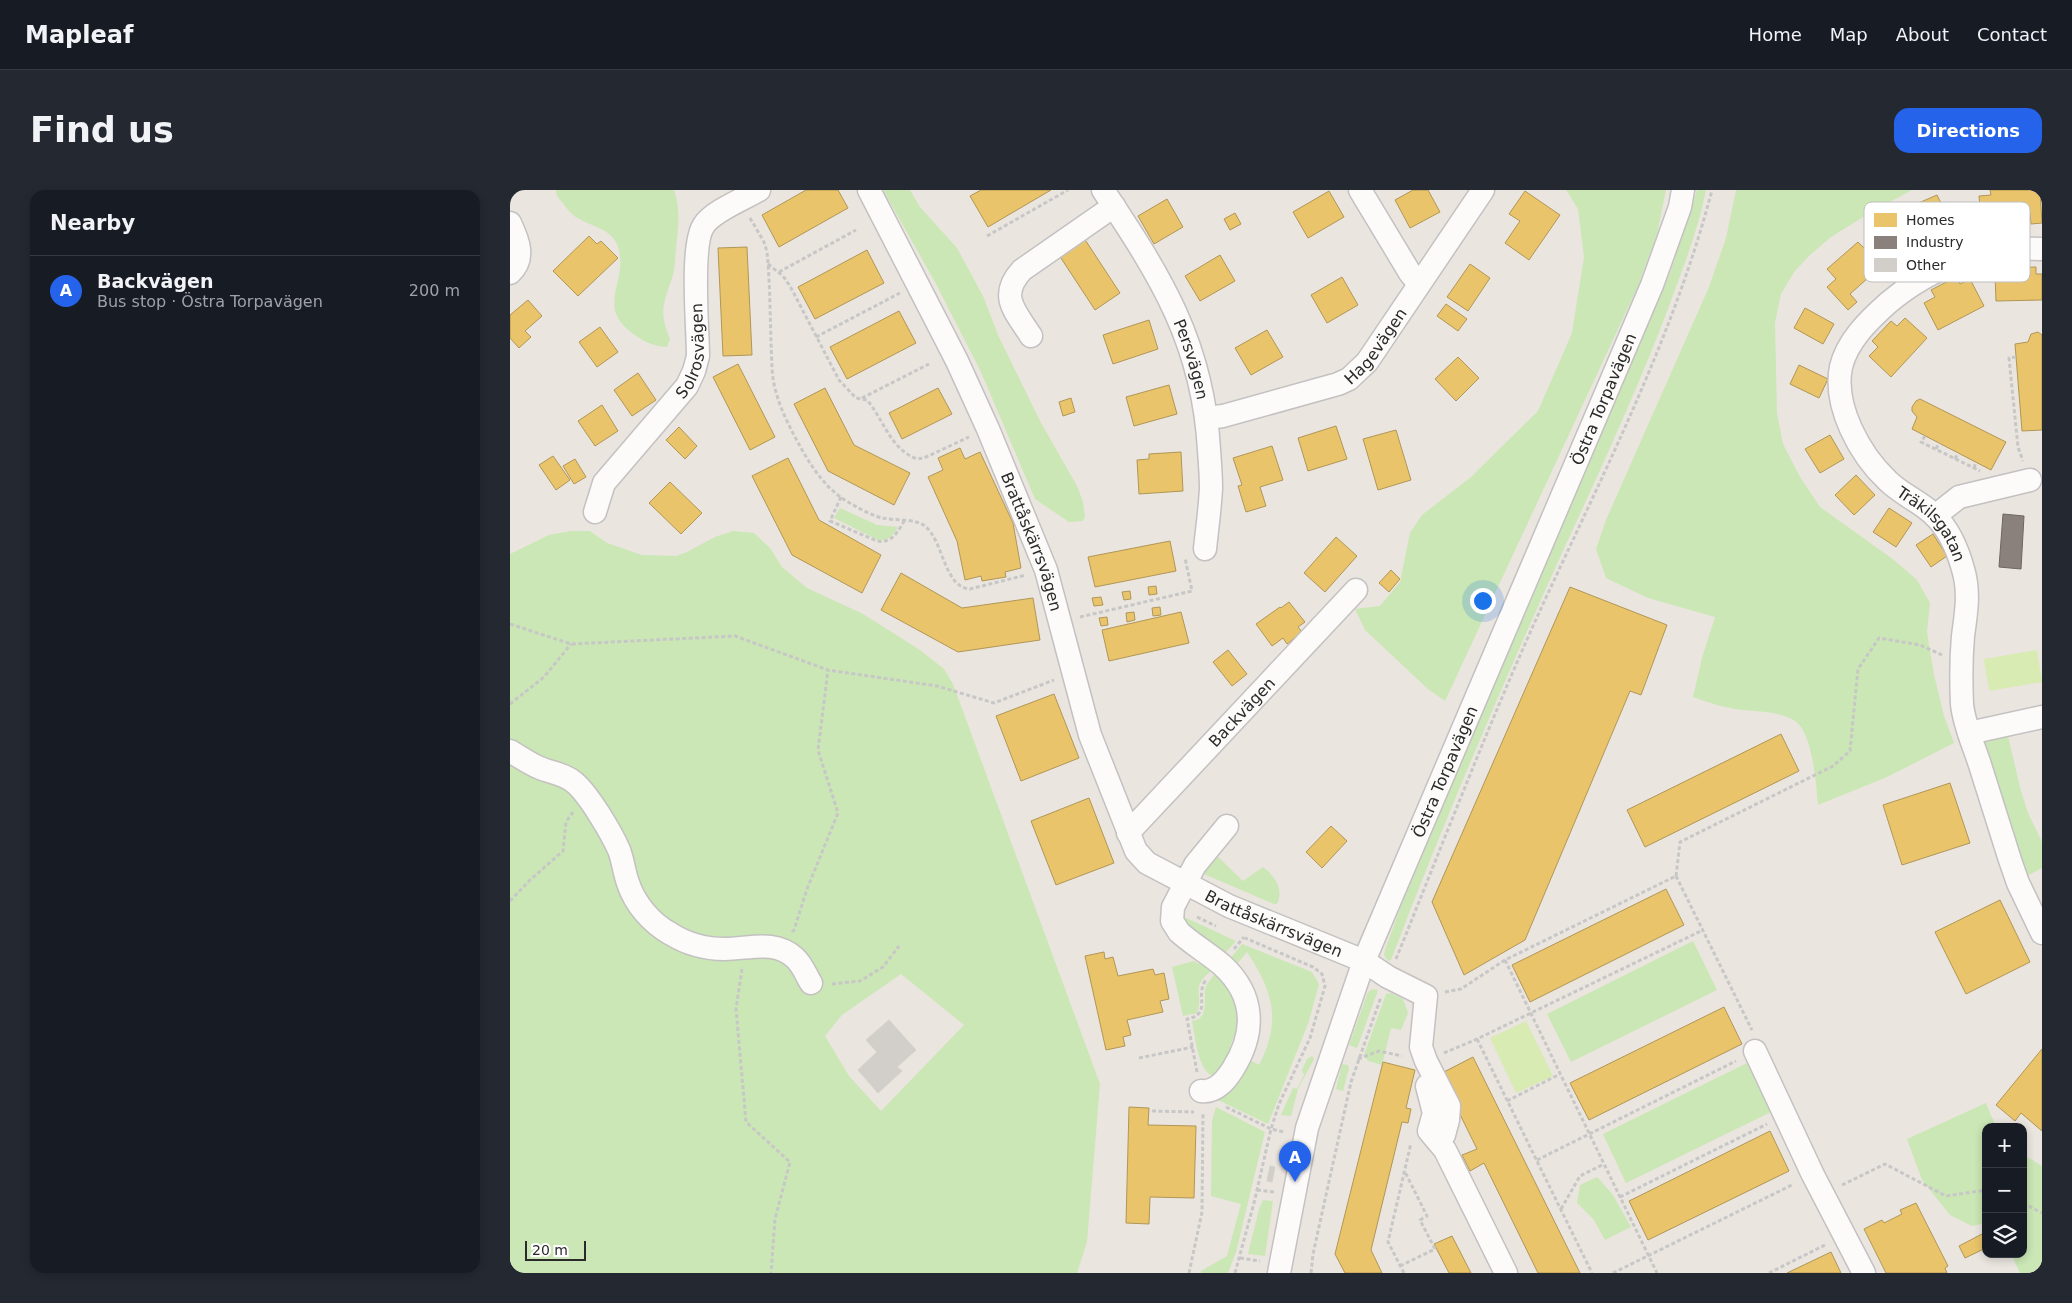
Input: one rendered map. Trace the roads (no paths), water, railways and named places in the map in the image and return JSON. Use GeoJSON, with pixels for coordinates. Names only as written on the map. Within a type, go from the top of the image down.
{"type":"FeatureCollection","features":[{"type":"Feature","properties":{"kind":"street","name":"Brattåskärrsvägen"},"geometry":{"type":"LineString","coordinates":[[869,190],[957,361],[1046,570],[1090,735],[1136,851],[1147,863],[1229,906],[1364,961],[1388,977],[1426,996],[1421,1047],[1449,1106],[1448,1120],[1436,1133],[1506,1273]]}},
{"type":"Feature","properties":{"kind":"street"},"geometry":{"type":"LineString","coordinates":[[1360,190],[1410,273],[1419,284]]}},
{"type":"Feature","properties":{"kind":"street","name":"Hagevägen"},"geometry":{"type":"LineString","coordinates":[[1207,418],[1242,411],[1338,384],[1349,379],[1367,362],[1483,190]]}},
{"type":"Feature","properties":{"kind":"street","name":"Östra Torpavägen"},"geometry":{"type":"LineString","coordinates":[[1271,1267],[1307,1128],[1364,961],[1652,285],[1680,208],[1684,190]]}},
{"type":"Feature","properties":{"kind":"street","name":"Solrosvägen"},"geometry":{"type":"LineString","coordinates":[[596,512],[604,483],[687,386],[694,371],[698,356],[696,257],[703,226],[714,216],[749,195]]}},
{"type":"Feature","properties":{"kind":"street"},"geometry":{"type":"LineString","coordinates":[[1031,336],[1009,298],[1012,283],[1022,270],[1108,198]]}},
{"type":"Feature","properties":{"kind":"street","name":"Persvägen"},"geometry":{"type":"LineString","coordinates":[[1108,198],[1158,275],[1179,318],[1197,369],[1207,418],[1211,488],[1205,549]]}},
{"type":"Feature","properties":{"kind":"street"},"geometry":{"type":"LineString","coordinates":[[510,223],[517,238],[520,252],[518,262],[510,273]]}},
{"type":"Feature","properties":{"kind":"street","name":"Träkilsgatan"},"geometry":{"type":"LineString","coordinates":[[1919,282],[1894,298],[1877,313],[1866,324],[1846,354],[1841,367],[1842,401],[1864,452],[1889,482],[1935,516],[1956,548],[1964,571],[1968,598],[1961,665],[1962,706],[2018,883],[2042,933]]}},
{"type":"Feature","properties":{"kind":"street"},"geometry":{"type":"LineString","coordinates":[[1935,516],[1959,497],[2020,483]]}},
{"type":"Feature","properties":{"kind":"street","name":"Backvägen"},"geometry":{"type":"LineString","coordinates":[[1128,833],[1356,590]]}},
{"type":"Feature","properties":{"kind":"street"},"geometry":{"type":"LineString","coordinates":[[1969,733],[2042,717]]}},
{"type":"Feature","properties":{"kind":"street"},"geometry":{"type":"LineString","coordinates":[[510,752],[575,783],[585,795],[619,850],[628,883],[644,913],[670,934],[691,944],[726,949],[763,945],[785,951],[795,958],[811,983]]}},
{"type":"Feature","properties":{"kind":"street"},"geometry":{"type":"LineString","coordinates":[[1186,884],[1195,865],[1226,826]]}},
{"type":"Feature","properties":{"kind":"street","name":"Brattåskärrsvägen"},"geometry":{"type":"LineString","coordinates":[[1186,884],[1173,907],[1171,915],[1174,927],[1191,943],[1210,955],[1228,971],[1238,983],[1245,997],[1249,1013],[1250,1028],[1246,1044],[1238,1061],[1225,1082],[1203,1098]]}},
{"type":"Feature","properties":{"kind":"street"},"geometry":{"type":"LineString","coordinates":[[1755,1051],[1813,1175],[1864,1273]]}},
{"type":"Feature","properties":{"kind":"place","name":"Backvägen"},"geometry":{"type":"Point","coordinates":[1295,1182]}}]}
